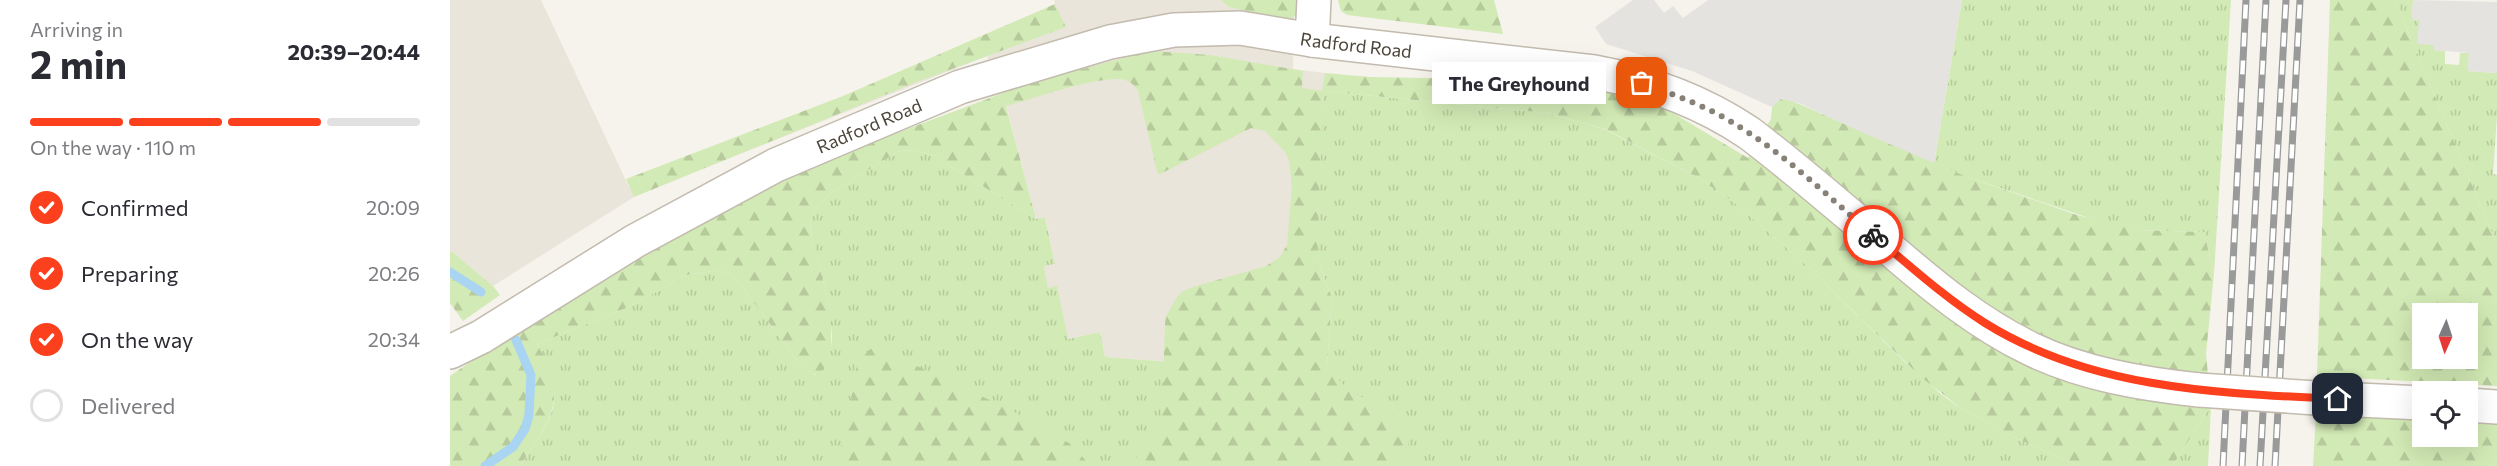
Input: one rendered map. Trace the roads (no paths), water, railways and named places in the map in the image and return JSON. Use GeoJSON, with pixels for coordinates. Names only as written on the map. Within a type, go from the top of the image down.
{"type":"FeatureCollection","features":[{"type":"Feature","properties":{"kind":"street"},"geometry":{"type":"LineString","coordinates":[[1312,40],[1314,0]]}},
{"type":"Feature","properties":{"kind":"street","name":"Radford Road"},"geometry":{"type":"LineString","coordinates":[[450,352],[480,337],[606,258],[707,201],[797,155],[960,87],[1110,42],[1174,30],[1240,28],[1312,40],[1572,69],[1618,77],[1660,89],[1719,115],[1749,133],[1944,294],[1984,323],[2017,342],[2065,363],[2105,375],[2165,387],[2412,403]]}},
{"type":"Feature","properties":{"kind":"street"},"geometry":{"type":"LineString","coordinates":[[2478,406],[2497,407]]}},
{"type":"Feature","properties":{"kind":"waterway"},"geometry":{"type":"LineString","coordinates":[[450,272],[481,292]]}},
{"type":"Feature","properties":{"kind":"waterway"},"geometry":{"type":"LineString","coordinates":[[485,466],[513,447],[525,429],[529,415],[531,375],[516,340]]}},
{"type":"Feature","properties":{"kind":"railway"},"geometry":{"type":"LineString","coordinates":[[2223,466],[2246,0]]}},
{"type":"Feature","properties":{"kind":"railway"},"geometry":{"type":"LineString","coordinates":[[2242,466],[2266,0]]}},
{"type":"Feature","properties":{"kind":"railway"},"geometry":{"type":"LineString","coordinates":[[2260,466],[2286,0]]}},
{"type":"Feature","properties":{"kind":"railway"},"geometry":{"type":"LineString","coordinates":[[2275,466],[2300,0]]}},
{"type":"Feature","properties":{"kind":"place","name":"The Greyhound"},"geometry":{"type":"Point","coordinates":[1642,83]}}]}
